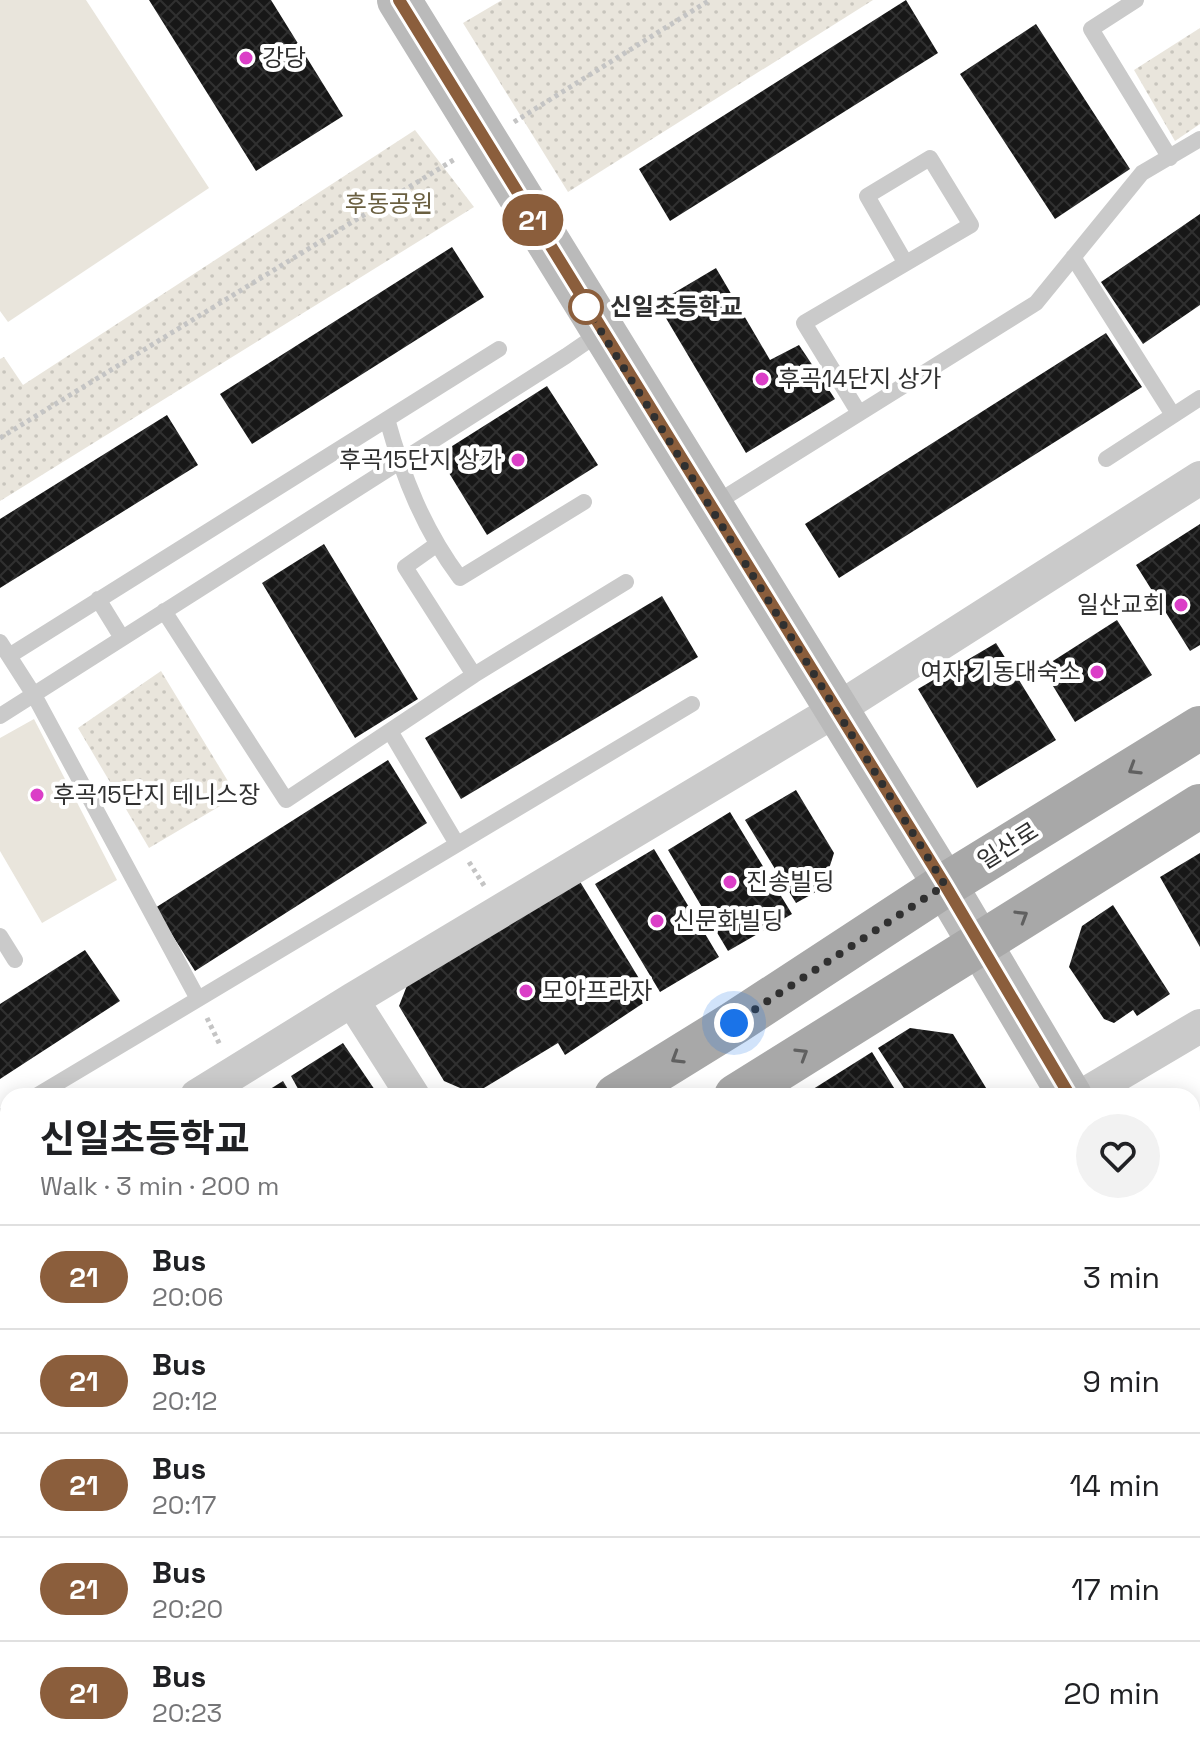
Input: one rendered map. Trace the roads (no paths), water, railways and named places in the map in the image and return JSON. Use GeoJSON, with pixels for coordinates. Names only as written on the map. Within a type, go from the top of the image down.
{"type":"FeatureCollection","features":[{"type":"Feature","properties":{"kind":"main road"},"geometry":{"type":"LineString","coordinates":[[399,0],[601,332],[945,885],[1065,1088]]}},
{"type":"Feature","properties":{"kind":"main road","name":"일산로"},"geometry":{"type":"LineString","coordinates":[[629,1088],[945,885],[1200,728]]}},
{"type":"Feature","properties":{"kind":"main road"},"geometry":{"type":"LineString","coordinates":[[749,1088],[1200,806]]}},
{"type":"Feature","properties":{"kind":"street"},"geometry":{"type":"LineString","coordinates":[[210,1088],[836,710],[1200,478]]}},
{"type":"Feature","properties":{"kind":"street"},"geometry":{"type":"LineString","coordinates":[[352,1000],[408,1088]]}},
{"type":"Feature","properties":{"kind":"street"},"geometry":{"type":"LineString","coordinates":[[1095,1088],[1200,1026]]}},
{"type":"Feature","properties":{"kind":"lane"},"geometry":{"type":"LineString","coordinates":[[1136,0],[1091,29],[1170,158]]}},
{"type":"Feature","properties":{"kind":"lane"},"geometry":{"type":"LineString","coordinates":[[709,507],[1036,303],[1142,173],[1200,139]]}},
{"type":"Feature","properties":{"kind":"lane"},"geometry":{"type":"LineString","coordinates":[[859,413],[804,323],[971,225],[930,158],[867,196],[905,262]]}},
{"type":"Feature","properties":{"kind":"lane"},"geometry":{"type":"LineString","coordinates":[[1073,257],[1173,415]]}},
{"type":"Feature","properties":{"kind":"lane"},"geometry":{"type":"LineString","coordinates":[[0,716],[601,332]]}},
{"type":"Feature","properties":{"kind":"lane"},"geometry":{"type":"LineString","coordinates":[[198,999],[34,695],[5,649],[98,599],[499,349]]}},
{"type":"Feature","properties":{"kind":"lane"},"geometry":{"type":"LineString","coordinates":[[1106,459],[1200,398]]}},
{"type":"Feature","properties":{"kind":"lane"},"geometry":{"type":"LineString","coordinates":[[387,419],[399,463],[436,545],[460,578],[584,502]]}},
{"type":"Feature","properties":{"kind":"lane"},"geometry":{"type":"LineString","coordinates":[[436,545],[405,567],[474,675]]}},
{"type":"Feature","properties":{"kind":"lane"},"geometry":{"type":"LineString","coordinates":[[164,611],[286,800],[474,675],[626,582]]}},
{"type":"Feature","properties":{"kind":"lane"},"geometry":{"type":"LineString","coordinates":[[98,599],[122,638]]}},
{"type":"Feature","properties":{"kind":"lane"},"geometry":{"type":"LineString","coordinates":[[49,1088],[692,704]]}},
{"type":"Feature","properties":{"kind":"lane"},"geometry":{"type":"LineString","coordinates":[[390,731],[457,844]]}},
{"type":"Feature","properties":{"kind":"lane"},"geometry":{"type":"LineString","coordinates":[[0,936],[15,960]]}},
{"type":"Feature","properties":{"kind":"place","name":"강당"},"geometry":{"type":"Point","coordinates":[246,58]}},
{"type":"Feature","properties":{"kind":"place","name":"신일초등학교"},"geometry":{"type":"Point","coordinates":[586,307]}},
{"type":"Feature","properties":{"kind":"place","name":"후곡14단지 상가"},"geometry":{"type":"Point","coordinates":[762,379]}},
{"type":"Feature","properties":{"kind":"place","name":"후곡15단지 상가"},"geometry":{"type":"Point","coordinates":[518,460]}},
{"type":"Feature","properties":{"kind":"place","name":"일산교회"},"geometry":{"type":"Point","coordinates":[1181,605]}},
{"type":"Feature","properties":{"kind":"place","name":"여자 기동대숙소"},"geometry":{"type":"Point","coordinates":[1097,672]}},
{"type":"Feature","properties":{"kind":"place","name":"후곡15단지 테니스장"},"geometry":{"type":"Point","coordinates":[37,795]}},
{"type":"Feature","properties":{"kind":"place","name":"진송빌딩"},"geometry":{"type":"Point","coordinates":[730,882]}},
{"type":"Feature","properties":{"kind":"place","name":"신문화빌딩"},"geometry":{"type":"Point","coordinates":[657,921]}},
{"type":"Feature","properties":{"kind":"place","name":"모아프라자"},"geometry":{"type":"Point","coordinates":[526,991]}},
{"type":"Feature","properties":{"kind":"park label","name":"후동공원"},"geometry":{"type":"Point","coordinates":[389,204]}}]}
